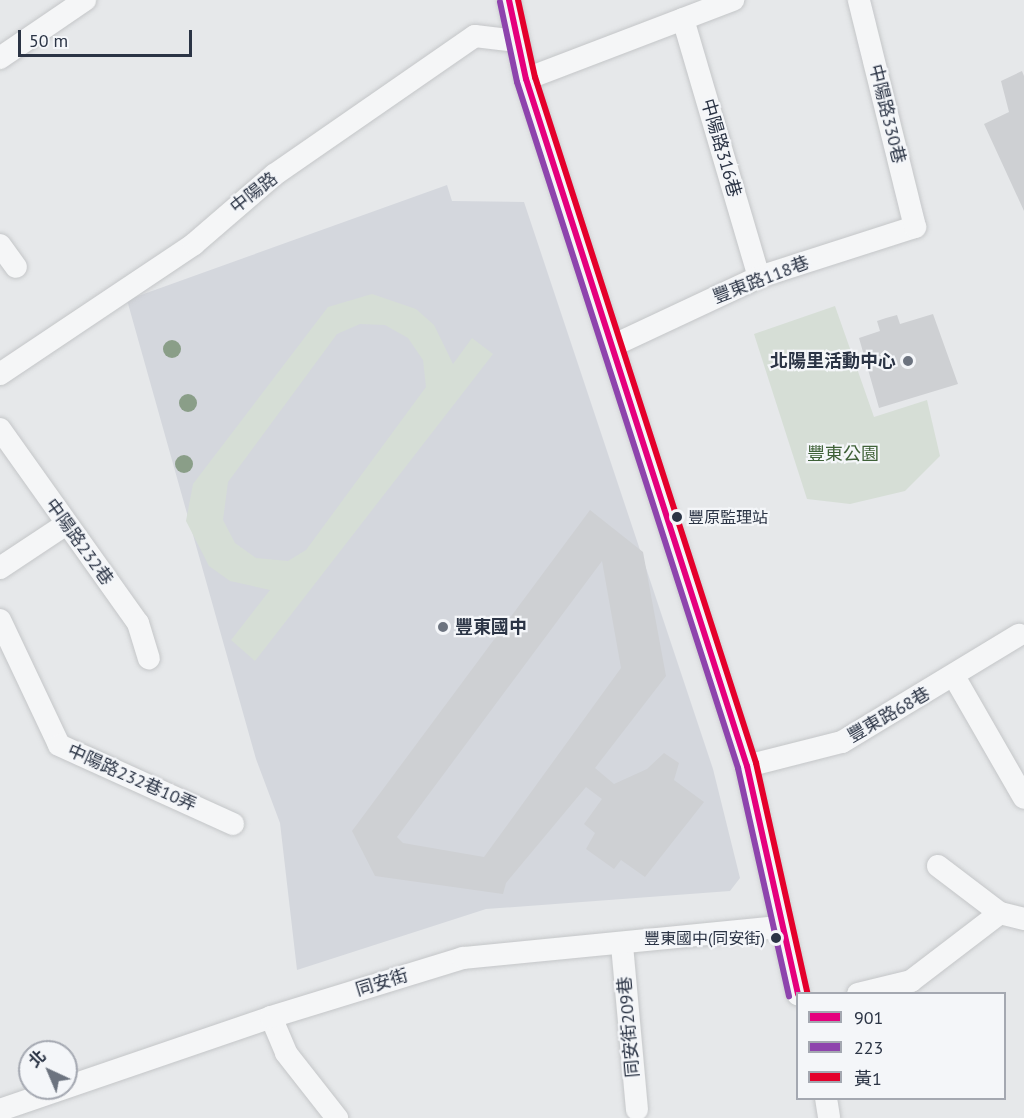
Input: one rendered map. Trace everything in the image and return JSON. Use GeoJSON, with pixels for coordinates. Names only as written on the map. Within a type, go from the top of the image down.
{"type":"FeatureCollection","features":[{"type":"Feature","properties":{"kind":"street"},"geometry":{"type":"LineString","coordinates":[[0,58],[85,0]]}},
{"type":"Feature","properties":{"kind":"street"},"geometry":{"type":"LineString","coordinates":[[509,0],[526,80],[747,766],[780,927],[798,992]]}},
{"type":"Feature","properties":{"kind":"street"},"geometry":{"type":"LineString","coordinates":[[526,80],[733,0]]}},
{"type":"Feature","properties":{"kind":"street","name":"中陽路330巷"},"geometry":{"type":"LineString","coordinates":[[859,0],[915,227]]}},
{"type":"Feature","properties":{"kind":"street","name":"中陽路316巷"},"geometry":{"type":"LineString","coordinates":[[682,18],[759,277]]}},
{"type":"Feature","properties":{"kind":"street","name":"中陽路"},"geometry":{"type":"LineString","coordinates":[[0,374],[114,293],[167,263],[274,176],[476,36],[517,41]]}},
{"type":"Feature","properties":{"kind":"street","name":"豐東路118巷"},"geometry":{"type":"LineString","coordinates":[[612,346],[759,277],[915,227]]}},
{"type":"Feature","properties":{"kind":"street"},"geometry":{"type":"LineString","coordinates":[[0,245],[16,267]]}},
{"type":"Feature","properties":{"kind":"street","name":"中陽路232巷"},"geometry":{"type":"LineString","coordinates":[[0,429],[65,525],[138,623],[149,658]]}},
{"type":"Feature","properties":{"kind":"street"},"geometry":{"type":"LineString","coordinates":[[0,568],[65,525]]}},
{"type":"Feature","properties":{"kind":"street","name":"中陽路232巷10弄"},"geometry":{"type":"LineString","coordinates":[[0,620],[59,746],[233,824]]}},
{"type":"Feature","properties":{"kind":"street","name":"豐東路68巷"},"geometry":{"type":"LineString","coordinates":[[747,766],[842,742],[955,678],[1019,635]]}},
{"type":"Feature","properties":{"kind":"street"},"geometry":{"type":"LineString","coordinates":[[955,678],[1024,798]]}},
{"type":"Feature","properties":{"kind":"street"},"geometry":{"type":"LineString","coordinates":[[938,866],[1000,912],[1024,919]]}},
{"type":"Feature","properties":{"kind":"street"},"geometry":{"type":"LineString","coordinates":[[862,992],[911,981],[1000,912]]}},
{"type":"Feature","properties":{"kind":"street","name":"同安街"},"geometry":{"type":"LineString","coordinates":[[0,1110],[33,1110],[271,1017],[463,958],[622,945],[780,927]]}},
{"type":"Feature","properties":{"kind":"street","name":"同安街209巷"},"geometry":{"type":"LineString","coordinates":[[622,945],[637,1109]]}},
{"type":"Feature","properties":{"kind":"street"},"geometry":{"type":"LineString","coordinates":[[271,1017],[285,1053],[338,1118]]}},
{"type":"Feature","properties":{"kind":"street"},"geometry":{"type":"LineString","coordinates":[[826,1100],[829,1118]]}},
{"type":"Feature","properties":{"kind":"shaded area","name":"豐東國中"},"geometry":{"type":"Polygon","coordinates":[[[447,185],[452,201],[524,202],[713,769],[740,878],[730,891],[486,909],[297,970],[280,823],[256,759],[127,300],[447,185]]]}},
{"type":"Feature","properties":{"kind":"green space"},"geometry":{"type":"Polygon","coordinates":[[[372,294],[416,309],[434,325],[453,364],[472,338],[493,354],[255,661],[231,640],[270,590],[230,581],[209,566],[186,521],[193,484],[328,307],[372,294]],[[360,324],[337,334],[228,482],[223,520],[235,543],[256,558],[288,561],[306,550],[426,387],[423,360],[408,338],[385,325],[360,324]]]}},
{"type":"Feature","properties":{"kind":"green space","name":"豐東公園"},"geometry":{"type":"Polygon","coordinates":[[[835,306],[874,417],[927,400],[940,456],[905,491],[850,504],[807,499],[754,334],[835,306]]]}},
{"type":"Feature","properties":{"kind":"building"},"geometry":{"type":"Polygon","coordinates":[[[1022,71],[1024,76],[1024,211],[984,124],[1009,112],[1001,81],[1022,71]]]}},
{"type":"Feature","properties":{"kind":"building","name":"北陽里活動中心"},"geometry":{"type":"Polygon","coordinates":[[[933,314],[958,384],[879,408],[859,338],[880,331],[877,321],[886,318],[897,315],[900,324],[933,314]]]}},
{"type":"Feature","properties":{"kind":"building"},"geometry":{"type":"Polygon","coordinates":[[[590,510],[643,552],[666,676],[595,768],[614,784],[647,769],[664,753],[679,763],[674,780],[704,802],[645,877],[621,860],[614,869],[586,849],[595,833],[584,824],[602,799],[586,787],[506,883],[503,894],[375,876],[352,831],[590,510]],[[602,561],[397,837],[403,843],[484,857],[621,668],[602,561]]]}},
{"type":"Feature","properties":{"kind":"transit line","name":"901"},"geometry":{"type":"LineString","coordinates":[[509,0],[526,79],[747,766],[798,992]]}},
{"type":"Feature","properties":{"kind":"transit line","name":"黃1"},"geometry":{"type":"LineString","coordinates":[[518,0],[535,77],[756,763],[807,992]]}},
{"type":"Feature","properties":{"kind":"transit line","name":"223"},"geometry":{"type":"LineString","coordinates":[[500,2],[517,82],[738,768],[789,996]]}},
{"type":"Feature","properties":{"kind":"place","name":"北陽里活動中心"},"geometry":{"type":"Point","coordinates":[908,361]}},
{"type":"Feature","properties":{"kind":"place","name":"豐原監理站"},"geometry":{"type":"Point","coordinates":[677,517]}},
{"type":"Feature","properties":{"kind":"place","name":"豐東國中"},"geometry":{"type":"Point","coordinates":[443,627]}},
{"type":"Feature","properties":{"kind":"place","name":"豐東國中(同安街)"},"geometry":{"type":"Point","coordinates":[776,938]}}]}
